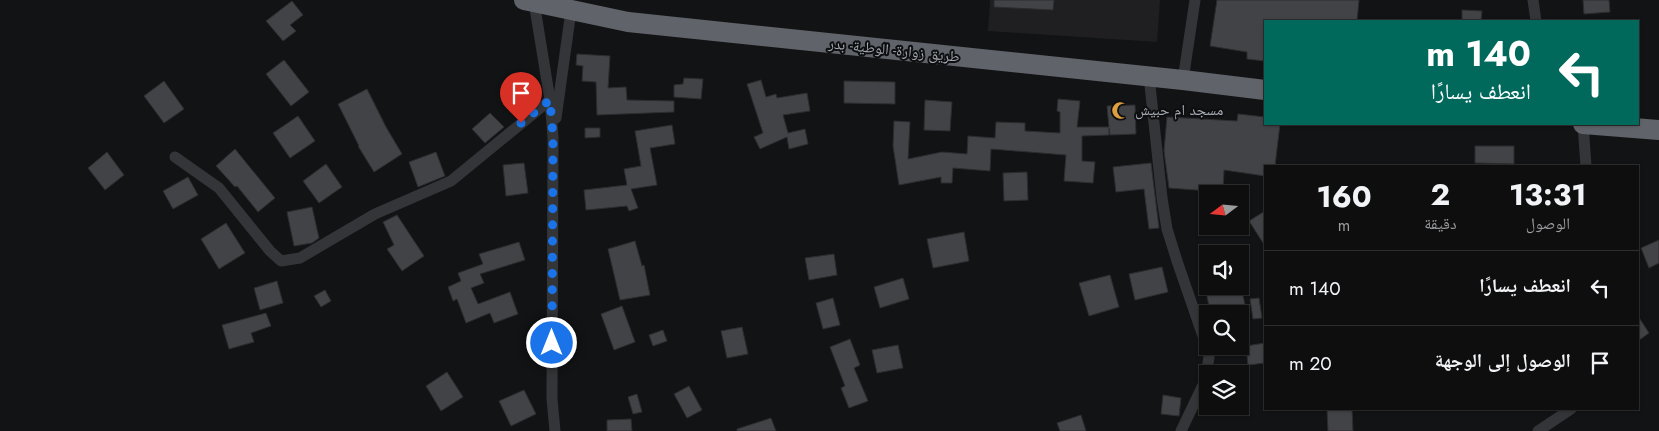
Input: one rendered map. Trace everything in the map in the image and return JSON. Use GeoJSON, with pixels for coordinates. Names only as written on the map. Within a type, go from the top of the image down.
{"type":"FeatureCollection","features":[{"type":"Feature","properties":{"kind":"highway","name":"طريق زوارة- الوطية- بدر"},"geometry":{"type":"LineString","coordinates":[[529,1],[628,22],[1149,76],[1264,90]]}},
{"type":"Feature","properties":{"kind":"highway"},"geometry":{"type":"LineString","coordinates":[[1596,125],[1659,130]]}},
{"type":"Feature","properties":{"kind":"street"},"geometry":{"type":"LineString","coordinates":[[1183,80],[1195,0]]}},
{"type":"Feature","properties":{"kind":"street"},"geometry":{"type":"LineString","coordinates":[[1533,0],[1536,20]]}},
{"type":"Feature","properties":{"kind":"street"},"geometry":{"type":"LineString","coordinates":[[529,1],[550,100],[553,137],[552,400],[555,431]]}},
{"type":"Feature","properties":{"kind":"street"},"geometry":{"type":"LineString","coordinates":[[553,137],[570,11]]}},
{"type":"Feature","properties":{"kind":"street"},"geometry":{"type":"LineString","coordinates":[[1149,76],[1162,198],[1168,229],[1209,358],[1206,380],[1181,431]]}},
{"type":"Feature","properties":{"kind":"street"},"geometry":{"type":"LineString","coordinates":[[175,157],[219,188],[270,251],[282,261],[300,258],[375,214],[451,181],[550,100]]}},
{"type":"Feature","properties":{"kind":"street"},"geometry":{"type":"LineString","coordinates":[[1583,125],[1586,165]]}},
{"type":"Feature","properties":{"kind":"street"},"geometry":{"type":"LineString","coordinates":[[1538,431],[1570,410]]}},
{"type":"Feature","properties":{"kind":"shaded area"},"geometry":{"type":"Polygon","coordinates":[[[990,0],[1160,0],[1157,42],[988,31],[990,0]]]}},
{"type":"Feature","properties":{"kind":"building"},"geometry":{"type":"Polygon","coordinates":[[[994,0],[1054,0],[1053,10],[994,7],[994,0]]]}},
{"type":"Feature","properties":{"kind":"building"},"geometry":{"type":"Polygon","coordinates":[[[1217,0],[1359,0],[1357,20],[1264,20],[1264,61],[1247,59],[1247,52],[1210,46],[1217,0]]]}},
{"type":"Feature","properties":{"kind":"building"},"geometry":{"type":"Polygon","coordinates":[[[1583,0],[1609,0],[1610,12],[1584,14],[1583,0]]]}},
{"type":"Feature","properties":{"kind":"building"},"geometry":{"type":"Polygon","coordinates":[[[292,1],[303,15],[290,25],[296,31],[283,41],[266,21],[292,1]]]}},
{"type":"Feature","properties":{"kind":"building"},"geometry":{"type":"Polygon","coordinates":[[[1462,10],[1482,11],[1481,20],[1462,20],[1462,10]]]}},
{"type":"Feature","properties":{"kind":"building"},"geometry":{"type":"Polygon","coordinates":[[[577,54],[610,56],[608,88],[626,87],[627,100],[674,101],[674,112],[597,115],[596,82],[582,81],[583,66],[576,65],[577,54]]]}},
{"type":"Feature","properties":{"kind":"building"},"geometry":{"type":"Polygon","coordinates":[[[284,60],[309,92],[291,106],[266,74],[284,60]]]}},
{"type":"Feature","properties":{"kind":"building"},"geometry":{"type":"Polygon","coordinates":[[[684,78],[703,79],[701,99],[674,97],[674,85],[683,84],[684,78]]]}},
{"type":"Feature","properties":{"kind":"building"},"geometry":{"type":"Polygon","coordinates":[[[761,80],[766,97],[776,94],[777,98],[807,93],[810,111],[783,115],[788,133],[805,129],[808,144],[789,149],[787,137],[760,149],[754,137],[763,133],[747,84],[761,80]]]}},
{"type":"Feature","properties":{"kind":"building"},"geometry":{"type":"Polygon","coordinates":[[[164,81],[184,109],[164,123],[144,96],[164,81]]]}},
{"type":"Feature","properties":{"kind":"building"},"geometry":{"type":"Polygon","coordinates":[[[844,81],[895,82],[895,104],[844,103],[844,81]]]}},
{"type":"Feature","properties":{"kind":"building"},"geometry":{"type":"Polygon","coordinates":[[[367,89],[402,154],[374,172],[358,146],[338,104],[367,89]]]}},
{"type":"Feature","properties":{"kind":"building"},"geometry":{"type":"Polygon","coordinates":[[[1058,99],[1080,101],[1077,127],[1109,127],[1107,106],[1135,105],[1136,134],[1110,135],[1109,128],[1109,135],[1082,136],[1082,161],[1095,162],[1093,183],[1064,181],[1066,155],[991,149],[990,171],[953,168],[952,183],[941,183],[941,177],[899,185],[893,146],[894,121],[910,122],[908,159],[942,152],[967,154],[968,136],[995,138],[996,122],[1025,123],[1025,131],[1060,133],[1060,112],[1057,111],[1058,99]]]}},
{"type":"Feature","properties":{"kind":"building"},"geometry":{"type":"Polygon","coordinates":[[[925,100],[952,102],[950,131],[924,130],[925,100]]]}},
{"type":"Feature","properties":{"kind":"building"},"geometry":{"type":"Polygon","coordinates":[[[490,113],[504,127],[485,143],[472,129],[490,113]]]}},
{"type":"Feature","properties":{"kind":"building"},"geometry":{"type":"Polygon","coordinates":[[[1238,114],[1264,117],[1264,125],[1280,125],[1275,165],[1264,165],[1264,176],[1224,170],[1223,185],[1199,185],[1199,190],[1169,188],[1164,151],[1167,117],[1237,121],[1238,114]]]}},
{"type":"Feature","properties":{"kind":"building"},"geometry":{"type":"Polygon","coordinates":[[[298,116],[315,141],[290,158],[273,133],[298,116]]]}},
{"type":"Feature","properties":{"kind":"building"},"geometry":{"type":"Polygon","coordinates":[[[672,125],[675,144],[650,148],[657,185],[631,189],[638,208],[629,211],[627,206],[586,210],[584,190],[627,185],[624,169],[641,166],[635,131],[672,125]]]}},
{"type":"Feature","properties":{"kind":"building"},"geometry":{"type":"Polygon","coordinates":[[[585,128],[600,128],[600,137],[585,138],[585,128]]]}},
{"type":"Feature","properties":{"kind":"building"},"geometry":{"type":"Polygon","coordinates":[[[1475,146],[1514,146],[1514,164],[1475,163],[1475,146]]]}},
{"type":"Feature","properties":{"kind":"building"},"geometry":{"type":"Polygon","coordinates":[[[235,149],[275,198],[258,212],[237,186],[235,187],[216,166],[235,149]]]}},
{"type":"Feature","properties":{"kind":"building"},"geometry":{"type":"Polygon","coordinates":[[[107,152],[124,175],[105,190],[88,168],[107,152]]]}},
{"type":"Feature","properties":{"kind":"building"},"geometry":{"type":"Polygon","coordinates":[[[436,152],[445,176],[418,187],[409,162],[436,152]]]}},
{"type":"Feature","properties":{"kind":"building"},"geometry":{"type":"Polygon","coordinates":[[[524,163],[528,193],[506,196],[503,165],[524,163]]]}},
{"type":"Feature","properties":{"kind":"building"},"geometry":{"type":"Polygon","coordinates":[[[1151,163],[1159,228],[1149,229],[1144,189],[1116,192],[1113,167],[1151,163]]]}},
{"type":"Feature","properties":{"kind":"building"},"geometry":{"type":"Polygon","coordinates":[[[326,164],[342,187],[319,203],[303,181],[326,164]]]}},
{"type":"Feature","properties":{"kind":"building"},"geometry":{"type":"Polygon","coordinates":[[[1027,172],[1028,200],[1004,201],[1003,173],[1027,172]]]}},
{"type":"Feature","properties":{"kind":"building"},"geometry":{"type":"Polygon","coordinates":[[[188,177],[198,195],[173,209],[163,191],[188,177]]]}},
{"type":"Feature","properties":{"kind":"building"},"geometry":{"type":"Polygon","coordinates":[[[312,207],[319,238],[312,243],[294,246],[287,212],[312,207]]]}},
{"type":"Feature","properties":{"kind":"building"},"geometry":{"type":"Polygon","coordinates":[[[1264,212],[1264,244],[1249,221],[1264,212]]]}},
{"type":"Feature","properties":{"kind":"building"},"geometry":{"type":"Polygon","coordinates":[[[397,215],[424,256],[402,271],[387,249],[394,245],[383,222],[397,215]]]}},
{"type":"Feature","properties":{"kind":"building"},"geometry":{"type":"Polygon","coordinates":[[[226,223],[245,253],[219,269],[201,239],[226,223]]]}},
{"type":"Feature","properties":{"kind":"building"},"geometry":{"type":"Polygon","coordinates":[[[964,232],[969,261],[933,268],[927,239],[964,232]]]}},
{"type":"Feature","properties":{"kind":"building"},"geometry":{"type":"Polygon","coordinates":[[[1659,240],[1659,263],[1649,268],[1641,248],[1659,240]]]}},
{"type":"Feature","properties":{"kind":"building"},"geometry":{"type":"Polygon","coordinates":[[[635,241],[642,266],[644,265],[650,295],[620,300],[608,249],[635,241]]]}},
{"type":"Feature","properties":{"kind":"building"},"geometry":{"type":"Polygon","coordinates":[[[519,242],[525,260],[480,274],[484,283],[471,288],[478,304],[510,292],[518,314],[494,323],[490,313],[466,323],[457,299],[453,301],[448,287],[461,281],[458,273],[483,264],[479,254],[519,242]]]}},
{"type":"Feature","properties":{"kind":"building"},"geometry":{"type":"Polygon","coordinates":[[[834,254],[837,275],[809,280],[805,258],[834,254]]]}},
{"type":"Feature","properties":{"kind":"building"},"geometry":{"type":"Polygon","coordinates":[[[1162,267],[1168,292],[1135,300],[1129,274],[1162,267]]]}},
{"type":"Feature","properties":{"kind":"building"},"geometry":{"type":"Polygon","coordinates":[[[1110,275],[1119,307],[1089,316],[1079,283],[1110,275]]]}},
{"type":"Feature","properties":{"kind":"building"},"geometry":{"type":"Polygon","coordinates":[[[903,278],[909,299],[880,308],[874,287],[903,278]]]}},
{"type":"Feature","properties":{"kind":"building"},"geometry":{"type":"Polygon","coordinates":[[[277,281],[283,303],[260,310],[254,288],[277,281]]]}},
{"type":"Feature","properties":{"kind":"building"},"geometry":{"type":"Polygon","coordinates":[[[325,290],[331,301],[321,307],[314,296],[325,290]]]}},
{"type":"Feature","properties":{"kind":"building"},"geometry":{"type":"Polygon","coordinates":[[[1207,295],[1243,295],[1245,305],[1209,305],[1207,295]]]}},
{"type":"Feature","properties":{"kind":"building"},"geometry":{"type":"Polygon","coordinates":[[[833,298],[840,325],[823,329],[816,303],[833,298]]]}},
{"type":"Feature","properties":{"kind":"building"},"geometry":{"type":"Polygon","coordinates":[[[1259,298],[1262,318],[1253,319],[1250,299],[1259,298]]]}},
{"type":"Feature","properties":{"kind":"building"},"geometry":{"type":"Polygon","coordinates":[[[622,306],[635,342],[614,350],[601,314],[622,306]]]}},
{"type":"Feature","properties":{"kind":"building"},"geometry":{"type":"Polygon","coordinates":[[[266,313],[271,326],[251,333],[254,342],[229,349],[222,325],[266,313]]]}},
{"type":"Feature","properties":{"kind":"building"},"geometry":{"type":"Polygon","coordinates":[[[1639,318],[1649,333],[1639,340],[1639,318]]]}},
{"type":"Feature","properties":{"kind":"building"},"geometry":{"type":"Polygon","coordinates":[[[742,327],[748,354],[727,358],[721,331],[742,327]]]}},
{"type":"Feature","properties":{"kind":"building"},"geometry":{"type":"Polygon","coordinates":[[[663,330],[667,341],[653,346],[649,335],[663,330]]]}},
{"type":"Feature","properties":{"kind":"building"},"geometry":{"type":"Polygon","coordinates":[[[850,339],[860,365],[854,368],[868,401],[849,408],[841,388],[845,386],[830,347],[850,339]]]}},
{"type":"Feature","properties":{"kind":"building"},"geometry":{"type":"Polygon","coordinates":[[[1264,343],[1264,363],[1248,365],[1247,355],[1249,355],[1249,346],[1264,343]]]}},
{"type":"Feature","properties":{"kind":"building"},"geometry":{"type":"Polygon","coordinates":[[[898,345],[903,368],[877,373],[872,350],[898,345]]]}},
{"type":"Feature","properties":{"kind":"building"},"geometry":{"type":"Polygon","coordinates":[[[447,372],[463,397],[441,411],[426,386],[447,372]]]}},
{"type":"Feature","properties":{"kind":"building"},"geometry":{"type":"Polygon","coordinates":[[[689,386],[702,410],[687,418],[674,394],[689,386]]]}},
{"type":"Feature","properties":{"kind":"building"},"geometry":{"type":"Polygon","coordinates":[[[524,390],[536,414],[511,426],[499,401],[524,390]]]}},
{"type":"Feature","properties":{"kind":"building"},"geometry":{"type":"Polygon","coordinates":[[[637,394],[642,412],[633,414],[628,397],[637,394]]]}},
{"type":"Feature","properties":{"kind":"building"},"geometry":{"type":"Polygon","coordinates":[[[1163,395],[1181,398],[1179,416],[1161,414],[1163,395]]]}},
{"type":"Feature","properties":{"kind":"building"},"geometry":{"type":"Polygon","coordinates":[[[1327,410],[1352,410],[1353,431],[1328,431],[1327,410]]]}},
{"type":"Feature","properties":{"kind":"building"},"geometry":{"type":"Polygon","coordinates":[[[1081,415],[1086,431],[1060,431],[1057,423],[1081,415]]]}},
{"type":"Feature","properties":{"kind":"building"},"geometry":{"type":"Polygon","coordinates":[[[771,418],[776,431],[737,431],[737,429],[771,418]]]}},
{"type":"Feature","properties":{"kind":"building"},"geometry":{"type":"Polygon","coordinates":[[[631,419],[632,431],[607,431],[607,420],[631,419]]]}},
{"type":"Feature","properties":{"kind":"place","name":"مسجد ام حبيش"},"geometry":{"type":"Point","coordinates":[1121,110]}},
{"type":"Feature","properties":{"kind":"route"},"geometry":{"type":"LineString","coordinates":[[521,123],[550,100],[553,137],[552,343]]}}]}
